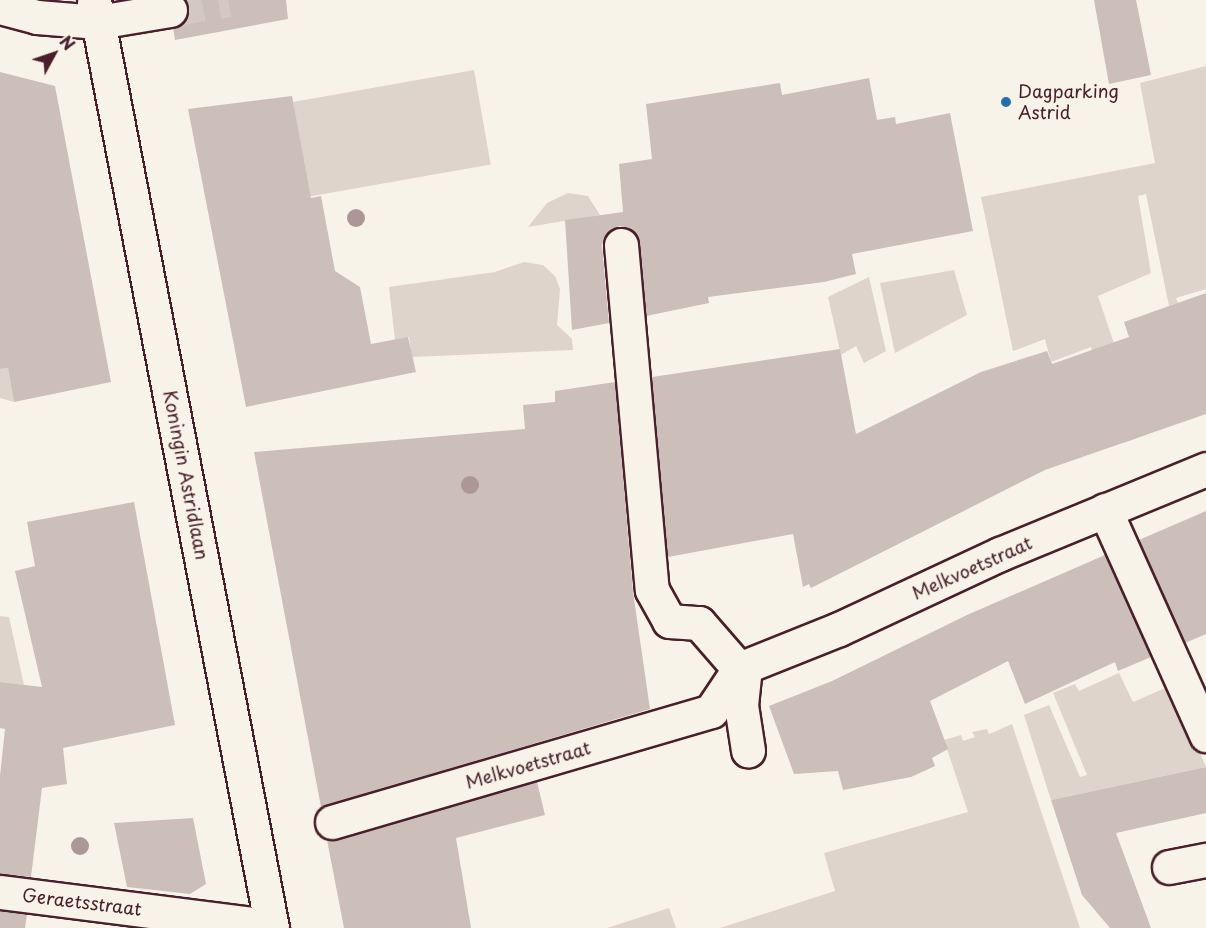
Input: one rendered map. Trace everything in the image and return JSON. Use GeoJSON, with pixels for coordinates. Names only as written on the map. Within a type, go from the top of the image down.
{"type":"FeatureCollection","features":[{"type":"Feature","properties":{"kind":"street"},"geometry":{"type":"LineString","coordinates":[[0,7],[38,17],[96,11],[170,10]]}},
{"type":"Feature","properties":{"kind":"street","name":"Koningin Astridlaan"},"geometry":{"type":"LineString","coordinates":[[96,11],[271,927]]}},
{"type":"Feature","properties":{"kind":"street"},"geometry":{"type":"LineString","coordinates":[[621,245],[652,590],[669,621],[699,623],[742,668],[741,705],[748,750]]}},
{"type":"Feature","properties":{"kind":"street","name":"Melkvoetstraat"},"geometry":{"type":"LineString","coordinates":[[332,822],[711,711],[742,668],[1105,510],[1206,469]]}},
{"type":"Feature","properties":{"kind":"street"},"geometry":{"type":"LineString","coordinates":[[1105,510],[1206,735]]}},
{"type":"Feature","properties":{"kind":"street"},"geometry":{"type":"LineString","coordinates":[[1169,867],[1206,860]]}},
{"type":"Feature","properties":{"kind":"street","name":"Geraetsstraat"},"geometry":{"type":"LineString","coordinates":[[0,892],[271,927]]}},
{"type":"Feature","properties":{"kind":"shaded area"},"geometry":{"type":"Polygon","coordinates":[[[1206,66],[1206,289],[1176,298],[1178,303],[1169,306],[1146,194],[1138,196],[1151,273],[1098,296],[1145,435],[1124,443],[1091,347],[1051,362],[1045,339],[1013,351],[981,197],[1155,163],[1140,83],[1206,66]]]}},
{"type":"Feature","properties":{"kind":"shaded area"},"geometry":{"type":"Polygon","coordinates":[[[474,70],[491,165],[309,196],[293,102],[474,70]]]}},
{"type":"Feature","properties":{"kind":"shaded area"},"geometry":{"type":"Polygon","coordinates":[[[568,193],[588,196],[600,215],[528,227],[547,203],[568,193]]]}},
{"type":"Feature","properties":{"kind":"shaded area"},"geometry":{"type":"Polygon","coordinates":[[[524,262],[543,265],[555,276],[560,289],[557,325],[572,339],[573,350],[412,357],[409,337],[395,340],[389,287],[495,272],[524,262]]]}},
{"type":"Feature","properties":{"kind":"shaded area"},"geometry":{"type":"Polygon","coordinates":[[[954,270],[967,315],[895,353],[880,283],[954,270]]]}},
{"type":"Feature","properties":{"kind":"shaded area"},"geometry":{"type":"Polygon","coordinates":[[[869,277],[886,351],[864,363],[856,346],[841,355],[828,297],[869,277]]]}},
{"type":"Feature","properties":{"kind":"shaded area"},"geometry":{"type":"Polygon","coordinates":[[[8,368],[14,402],[0,398],[0,369],[8,368]]]}},
{"type":"Feature","properties":{"kind":"shaded area"},"geometry":{"type":"Polygon","coordinates":[[[0,616],[9,617],[24,685],[0,682],[0,616]]]}},
{"type":"Feature","properties":{"kind":"shaded area"},"geometry":{"type":"Polygon","coordinates":[[[1119,673],[1133,702],[1172,685],[1206,767],[1051,800],[1024,715],[1049,705],[1080,777],[1087,775],[1053,693],[1075,684],[1079,691],[1119,673]]]}},
{"type":"Feature","properties":{"kind":"shaded area"},"geometry":{"type":"Polygon","coordinates":[[[1012,724],[1080,928],[720,928],[835,891],[824,853],[968,812],[944,740],[961,735],[963,741],[975,737],[972,732],[987,729],[989,734],[1012,724]]]}},
{"type":"Feature","properties":{"kind":"shaded area"},"geometry":{"type":"Polygon","coordinates":[[[669,908],[676,928],[607,928],[669,908]]]}},
{"type":"Feature","properties":{"kind":"building"},"geometry":{"type":"Polygon","coordinates":[[[185,0],[286,0],[288,19],[175,40],[173,28],[188,16],[185,0]]]}},
{"type":"Feature","properties":{"kind":"building"},"geometry":{"type":"Polygon","coordinates":[[[1094,0],[1136,0],[1151,75],[1109,84],[1094,0]]]}},
{"type":"Feature","properties":{"kind":"building"},"geometry":{"type":"Polygon","coordinates":[[[0,72],[55,86],[111,382],[14,402],[8,368],[0,369],[0,72]]]}},
{"type":"Feature","properties":{"kind":"building"},"geometry":{"type":"Polygon","coordinates":[[[869,78],[877,120],[895,117],[896,124],[950,113],[973,231],[852,254],[856,274],[824,282],[708,297],[709,303],[646,316],[640,243],[629,228],[619,226],[604,237],[602,246],[609,323],[572,330],[565,220],[623,212],[619,164],[652,159],[646,104],[780,83],[782,95],[869,78]]]}},
{"type":"Feature","properties":{"kind":"building"},"geometry":{"type":"Polygon","coordinates":[[[292,96],[311,198],[321,196],[335,271],[360,287],[371,344],[408,337],[416,372],[246,407],[188,109],[292,96]]]}},
{"type":"Feature","properties":{"kind":"building"},"geometry":{"type":"Polygon","coordinates":[[[1206,293],[1206,414],[1045,470],[811,588],[809,584],[803,587],[793,534],[668,557],[652,377],[840,349],[856,434],[981,372],[1047,351],[1052,364],[1129,337],[1124,322],[1206,293]]]}},
{"type":"Feature","properties":{"kind":"building"},"geometry":{"type":"Polygon","coordinates":[[[615,382],[633,592],[650,709],[321,807],[254,452],[525,429],[523,405],[555,402],[555,391],[615,382]]]}},
{"type":"Feature","properties":{"kind":"building"},"geometry":{"type":"Polygon","coordinates":[[[134,502],[175,725],[63,748],[67,784],[42,788],[31,877],[0,874],[0,776],[5,729],[0,728],[0,682],[42,687],[15,571],[35,566],[27,522],[134,502]]]}},
{"type":"Feature","properties":{"kind":"building"},"geometry":{"type":"Polygon","coordinates":[[[1206,511],[1206,634],[1185,643],[1139,540],[1206,511]]]}},
{"type":"Feature","properties":{"kind":"building"},"geometry":{"type":"Polygon","coordinates":[[[1105,555],[1151,657],[1118,671],[1115,662],[1025,704],[1008,661],[930,701],[948,749],[932,758],[935,766],[911,777],[843,790],[838,771],[794,774],[769,706],[832,681],[967,615],[1105,555]]]}},
{"type":"Feature","properties":{"kind":"building"},"geometry":{"type":"Polygon","coordinates":[[[1206,767],[1206,813],[1116,833],[1151,928],[1110,928],[1082,895],[1051,800],[1206,767]]]}},
{"type":"Feature","properties":{"kind":"building"},"geometry":{"type":"Polygon","coordinates":[[[537,782],[545,815],[456,838],[471,928],[344,928],[327,840],[537,782]]]}},
{"type":"Feature","properties":{"kind":"building"},"geometry":{"type":"Polygon","coordinates":[[[193,818],[206,884],[190,894],[127,887],[114,823],[193,818]]]}},
{"type":"Feature","properties":{"kind":"building"},"geometry":{"type":"Polygon","coordinates":[[[0,911],[27,914],[25,928],[0,928],[0,911]]]}},
{"type":"Feature","properties":{"kind":"tunnel"},"geometry":{"type":"LineString","coordinates":[[170,10],[228,0]]}},
{"type":"Feature","properties":{"kind":"place","name":"Dagparking Astrid"},"geometry":{"type":"Point","coordinates":[1006,102]}}]}
